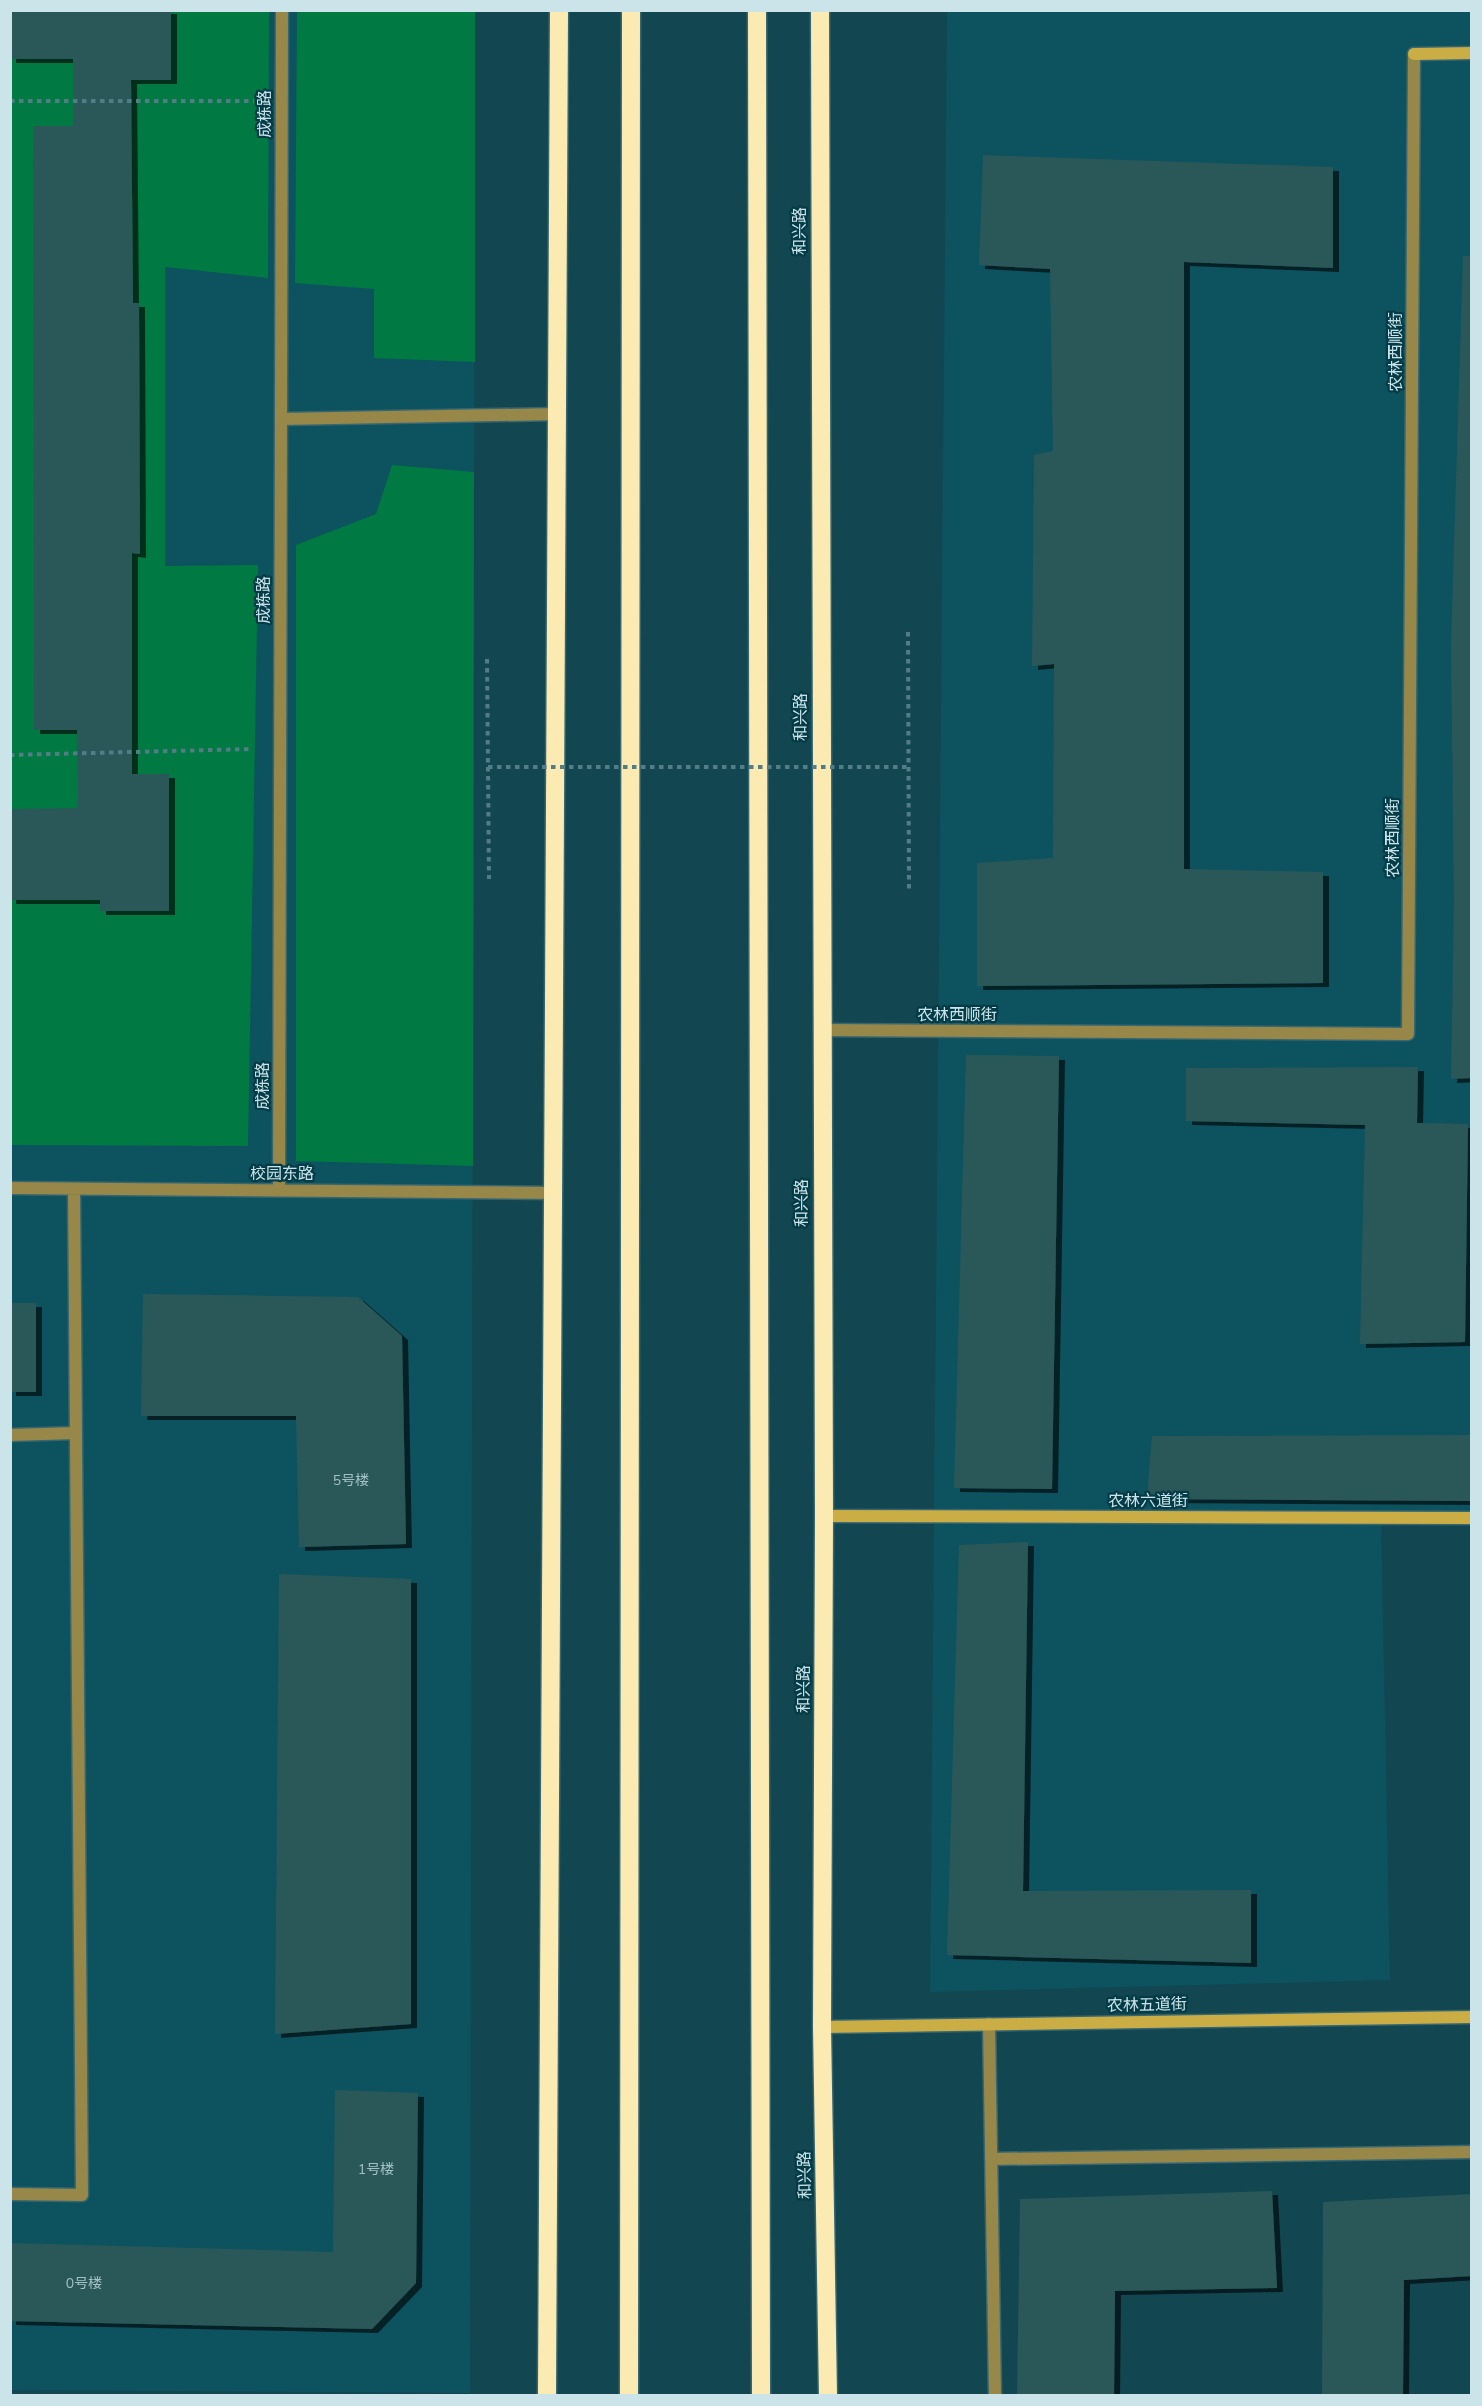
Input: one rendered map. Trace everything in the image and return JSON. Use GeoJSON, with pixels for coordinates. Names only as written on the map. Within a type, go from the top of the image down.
{"type":"FeatureCollection","features":[{"type":"Feature","properties":{"kind":"highway"},"geometry":{"type":"LineString","coordinates":[[547,2390],[560,10]]}},
{"type":"Feature","properties":{"kind":"highway"},"geometry":{"type":"LineString","coordinates":[[629,2396],[631,10]]}},
{"type":"Feature","properties":{"kind":"highway"},"geometry":{"type":"LineString","coordinates":[[757,10],[760,2396]]}},
{"type":"Feature","properties":{"kind":"highway","name":"和兴路"},"geometry":{"type":"LineString","coordinates":[[820,10],[824,1516],[822,2027],[828,2396]]}},
{"type":"Feature","properties":{"kind":"street","name":"成栋路"},"geometry":{"type":"LineString","coordinates":[[279,1190],[282,10]]}},
{"type":"Feature","properties":{"kind":"street","name":"农林西顺街"},"geometry":{"type":"LineString","coordinates":[[821,1030],[1408,1035],[1414,54],[1472,53]]}},
{"type":"Feature","properties":{"kind":"street"},"geometry":{"type":"LineString","coordinates":[[280,419],[558,414]]}},
{"type":"Feature","properties":{"kind":"street","name":"校园东路"},"geometry":{"type":"LineString","coordinates":[[10,1188],[554,1193]]}},
{"type":"Feature","properties":{"kind":"street"},"geometry":{"type":"LineString","coordinates":[[10,2194],[82,2195],[74,1189]]}},
{"type":"Feature","properties":{"kind":"street"},"geometry":{"type":"LineString","coordinates":[[10,1435],[76,1433]]}},
{"type":"Feature","properties":{"kind":"street","name":"农林六道街"},"geometry":{"type":"LineString","coordinates":[[824,1516],[1472,1518]]}},
{"type":"Feature","properties":{"kind":"street","name":"农林五道街"},"geometry":{"type":"LineString","coordinates":[[822,2027],[1472,2018]]}},
{"type":"Feature","properties":{"kind":"street"},"geometry":{"type":"LineString","coordinates":[[989,2024],[994,2396]]}},
{"type":"Feature","properties":{"kind":"street"},"geometry":{"type":"LineString","coordinates":[[991,2160],[1472,2152]]}},
{"type":"Feature","properties":{"kind":"path"},"geometry":{"type":"LineString","coordinates":[[10,101],[282,101]]}},
{"type":"Feature","properties":{"kind":"path"},"geometry":{"type":"LineString","coordinates":[[908,632],[909,892]]}},
{"type":"Feature","properties":{"kind":"path"},"geometry":{"type":"LineString","coordinates":[[487,659],[489,879]]}},
{"type":"Feature","properties":{"kind":"path"},"geometry":{"type":"LineString","coordinates":[[10,755],[280,748]]}},
{"type":"Feature","properties":{"kind":"path"},"geometry":{"type":"LineString","coordinates":[[488,767],[908,767]]}},
{"type":"Feature","properties":{"kind":"shaded area"},"geometry":{"type":"Polygon","coordinates":[[[11,11],[475,11],[470,2393],[11,2390],[11,11]]]}},
{"type":"Feature","properties":{"kind":"shaded area"},"geometry":{"type":"Polygon","coordinates":[[[947,11],[1471,11],[1472,1511],[1381,1512],[1390,1980],[930,1992],[947,11]]]}},
{"type":"Feature","properties":{"kind":"green space"},"geometry":{"type":"Polygon","coordinates":[[[11,11],[269,11],[268,278],[165,267],[165,566],[258,565],[248,1146],[11,1145],[11,11]]]}},
{"type":"Feature","properties":{"kind":"green space"},"geometry":{"type":"Polygon","coordinates":[[[297,11],[475,11],[475,362],[374,358],[374,289],[295,283],[297,11]]]}},
{"type":"Feature","properties":{"kind":"green space"},"geometry":{"type":"Polygon","coordinates":[[[392,465],[474,472],[473,1166],[296,1161],[296,545],[376,514],[392,465]]]}},
{"type":"Feature","properties":{"kind":"building"},"geometry":{"type":"Polygon","coordinates":[[[10,10],[171,10],[171,80],[131,80],[133,303],[139,303],[140,554],[132,553],[132,774],[169,774],[169,911],[100,911],[100,900],[10,900],[10,809],[78,808],[77,730],[34,730],[33,126],[73,126],[73,59],[10,59],[10,10]]]}},
{"type":"Feature","properties":{"kind":"building"},"geometry":{"type":"Polygon","coordinates":[[[983,155],[1333,167],[1333,268],[1184,262],[1184,869],[1323,872],[1323,983],[977,986],[977,863],[1053,858],[1054,664],[1032,666],[1034,455],[1053,451],[1050,269],[979,265],[983,155]]]}},
{"type":"Feature","properties":{"kind":"building"},"geometry":{"type":"Polygon","coordinates":[[[1463,256],[1472,256],[1472,1078],[1451,1079],[1454,903],[1451,645],[1463,256]]]}},
{"type":"Feature","properties":{"kind":"building"},"geometry":{"type":"Polygon","coordinates":[[[966,1055],[1059,1056],[1052,1489],[954,1488],[966,1055]]]}},
{"type":"Feature","properties":{"kind":"building"},"geometry":{"type":"Polygon","coordinates":[[[1418,1067],[1417,1123],[1468,1124],[1465,1342],[1360,1344],[1365,1125],[1186,1121],[1186,1068],[1418,1067]]]}},
{"type":"Feature","properties":{"kind":"building"},"geometry":{"type":"Polygon","coordinates":[[[143,1294],[358,1297],[402,1336],[406,1544],[299,1547],[296,1416],[141,1416],[143,1294]]]}},
{"type":"Feature","properties":{"kind":"building"},"geometry":{"type":"Polygon","coordinates":[[[10,1303],[36,1303],[36,1392],[10,1392],[10,1303]]]}},
{"type":"Feature","properties":{"kind":"building"},"geometry":{"type":"Polygon","coordinates":[[[1472,1435],[1472,1501],[1147,1499],[1152,1436],[1472,1435]]]}},
{"type":"Feature","properties":{"kind":"building"},"geometry":{"type":"Polygon","coordinates":[[[1028,1542],[1023,1891],[1251,1890],[1251,1963],[947,1955],[959,1545],[1028,1542]]]}},
{"type":"Feature","properties":{"kind":"building"},"geometry":{"type":"Polygon","coordinates":[[[279,1574],[411,1579],[411,2024],[275,2034],[279,1574]]]}},
{"type":"Feature","properties":{"kind":"building"},"geometry":{"type":"Polygon","coordinates":[[[335,2090],[418,2093],[416,2283],[372,2329],[10,2321],[10,2243],[333,2252],[335,2090]]]}},
{"type":"Feature","properties":{"kind":"building"},"geometry":{"type":"Polygon","coordinates":[[[1272,2191],[1277,2288],[1115,2291],[1114,2396],[1017,2396],[1020,2199],[1272,2191]]]}},
{"type":"Feature","properties":{"kind":"building"},"geometry":{"type":"Polygon","coordinates":[[[1472,2194],[1472,2276],[1404,2280],[1403,2395],[1322,2394],[1323,2202],[1472,2194]]]}}]}
